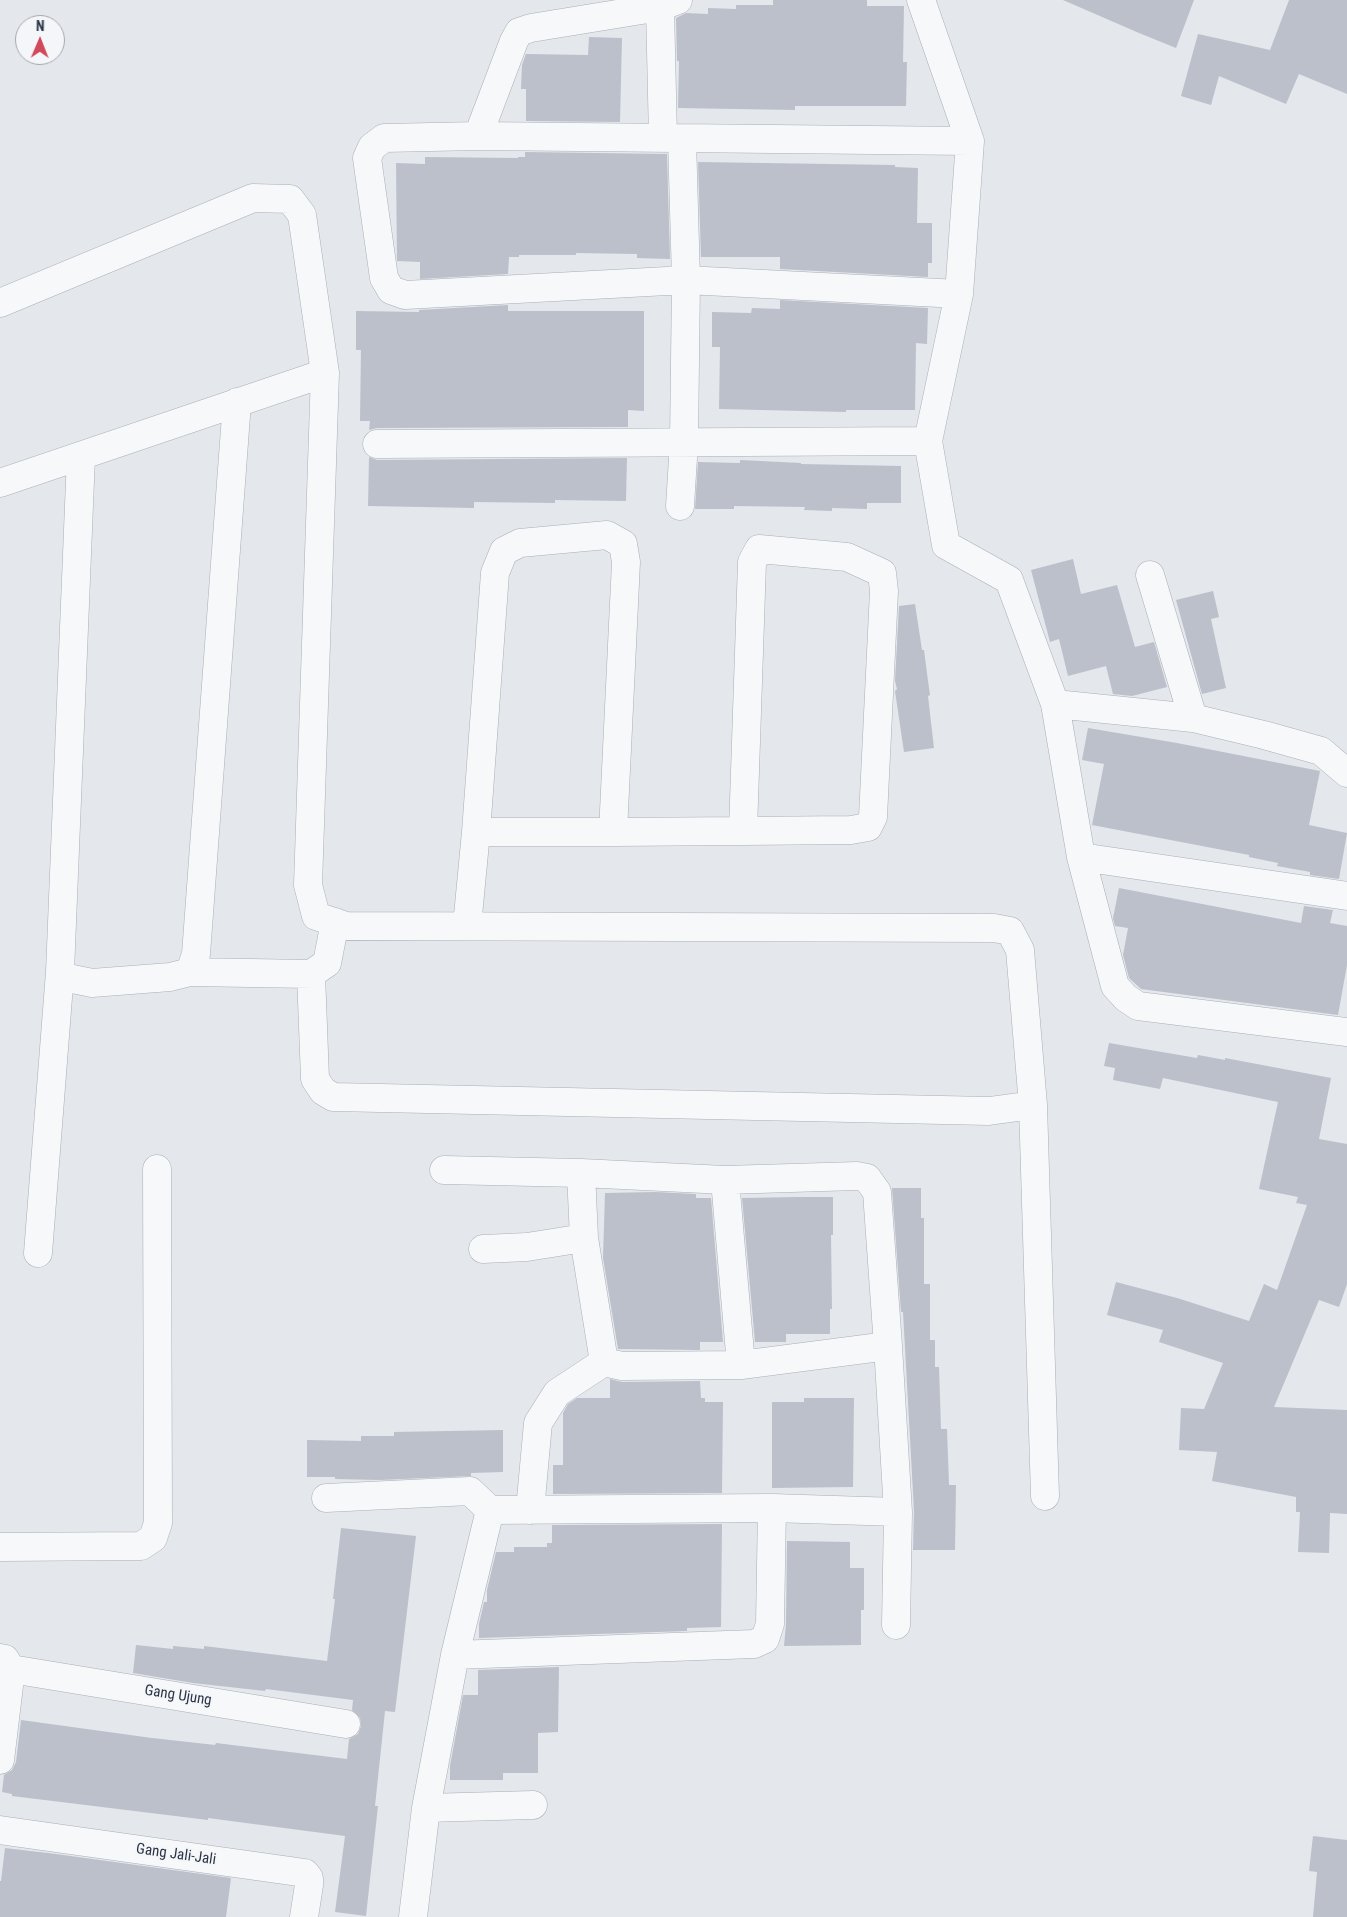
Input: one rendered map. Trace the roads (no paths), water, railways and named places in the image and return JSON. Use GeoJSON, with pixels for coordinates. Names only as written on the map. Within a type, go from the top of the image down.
{"type":"FeatureCollection","features":[{"type":"Feature","properties":{"kind":"street"},"geometry":{"type":"LineString","coordinates":[[922,0],[970,140],[959,294],[928,441],[946,546],[1010,580],[1055,704],[1081,857],[1115,986],[1126,998],[1138,1006],[1347,1032]]}},
{"type":"Feature","properties":{"kind":"street"},"geometry":{"type":"LineString","coordinates":[[478,136],[519,32],[531,28],[669,4],[673,139],[686,280],[684,442],[680,506]]}},
{"type":"Feature","properties":{"kind":"street"},"geometry":{"type":"LineString","coordinates":[[959,294],[686,280],[405,295],[391,290],[384,278],[367,158],[372,147],[384,138],[478,136],[970,140]]}},
{"type":"Feature","properties":{"kind":"street"},"geometry":{"type":"LineString","coordinates":[[0,303],[253,198],[290,199],[302,215],[325,373],[308,885],[316,916],[346,926],[984,928],[1010,931],[1020,950],[1033,1105],[1046,1496]]}},
{"type":"Feature","properties":{"kind":"street"},"geometry":{"type":"LineString","coordinates":[[0,483],[325,373]]}},
{"type":"Feature","properties":{"kind":"street"},"geometry":{"type":"LineString","coordinates":[[190,972],[196,954],[237,402]]}},
{"type":"Feature","properties":{"kind":"street"},"geometry":{"type":"LineString","coordinates":[[377,444],[928,441]]}},
{"type":"Feature","properties":{"kind":"street"},"geometry":{"type":"LineString","coordinates":[[38,1253],[60,972],[81,456]]}},
{"type":"Feature","properties":{"kind":"street"},"geometry":{"type":"LineString","coordinates":[[468,926],[496,573],[504,551],[520,543],[607,534],[623,544],[626,562],[613,832]]}},
{"type":"Feature","properties":{"kind":"street"},"geometry":{"type":"LineString","coordinates":[[476,832],[613,832],[743,831],[851,830],[868,827],[873,817],[884,591],[882,573],[847,557],[758,550],[752,562],[743,831]]}},
{"type":"Feature","properties":{"kind":"street"},"geometry":{"type":"LineString","coordinates":[[1150,575],[1193,718]]}},
{"type":"Feature","properties":{"kind":"street"},"geometry":{"type":"LineString","coordinates":[[1055,704],[1193,718],[1320,751],[1347,773]]}},
{"type":"Feature","properties":{"kind":"street"},"geometry":{"type":"LineString","coordinates":[[1081,857],[1347,896]]}},
{"type":"Feature","properties":{"kind":"street"},"geometry":{"type":"LineString","coordinates":[[60,972],[68,978],[92,983],[170,977],[190,972],[311,974],[327,963],[334,922]]}},
{"type":"Feature","properties":{"kind":"street"},"geometry":{"type":"LineString","coordinates":[[311,974],[314,1079],[323,1091],[333,1097],[989,1111],[1033,1105]]}},
{"type":"Feature","properties":{"kind":"street"},"geometry":{"type":"LineString","coordinates":[[0,1547],[142,1546],[153,1538],[158,1523],[157,1169]]}},
{"type":"Feature","properties":{"kind":"street"},"geometry":{"type":"LineString","coordinates":[[444,1170],[580,1173],[725,1180],[857,1176],[867,1178],[877,1192],[888,1346],[898,1512],[896,1625]]}},
{"type":"Feature","properties":{"kind":"street"},"geometry":{"type":"LineString","coordinates":[[580,1173],[584,1238],[604,1362]]}},
{"type":"Feature","properties":{"kind":"street"},"geometry":{"type":"LineString","coordinates":[[725,1180],[742,1365]]}},
{"type":"Feature","properties":{"kind":"street"},"geometry":{"type":"LineString","coordinates":[[483,1249],[527,1247],[584,1238]]}},
{"type":"Feature","properties":{"kind":"street"},"geometry":{"type":"LineString","coordinates":[[530,1510],[538,1423],[557,1394],[604,1362],[622,1366],[742,1365],[888,1346]]}},
{"type":"Feature","properties":{"kind":"street"},"geometry":{"type":"LineString","coordinates":[[326,1498],[470,1491],[490,1510],[772,1508],[898,1512]]}},
{"type":"Feature","properties":{"kind":"street"},"geometry":{"type":"LineString","coordinates":[[455,1655],[754,1644],[765,1639],[770,1624],[772,1508]]}},
{"type":"Feature","properties":{"kind":"street"},"geometry":{"type":"LineString","coordinates":[[413,1917],[426,1808],[455,1655],[490,1510]]}},
{"type":"Feature","properties":{"kind":"street"},"geometry":{"type":"LineString","coordinates":[[0,1760],[5,1663]]}},
{"type":"Feature","properties":{"kind":"street","name":"Gang Ujung"},"geometry":{"type":"LineString","coordinates":[[5,1663],[346,1724]]}},
{"type":"Feature","properties":{"kind":"street"},"geometry":{"type":"LineString","coordinates":[[426,1808],[533,1805]]}},
{"type":"Feature","properties":{"kind":"street","name":"Gang Jali-Jali"},"geometry":{"type":"LineString","coordinates":[[0,1830],[305,1873],[310,1878],[304,1917]]}}]}
